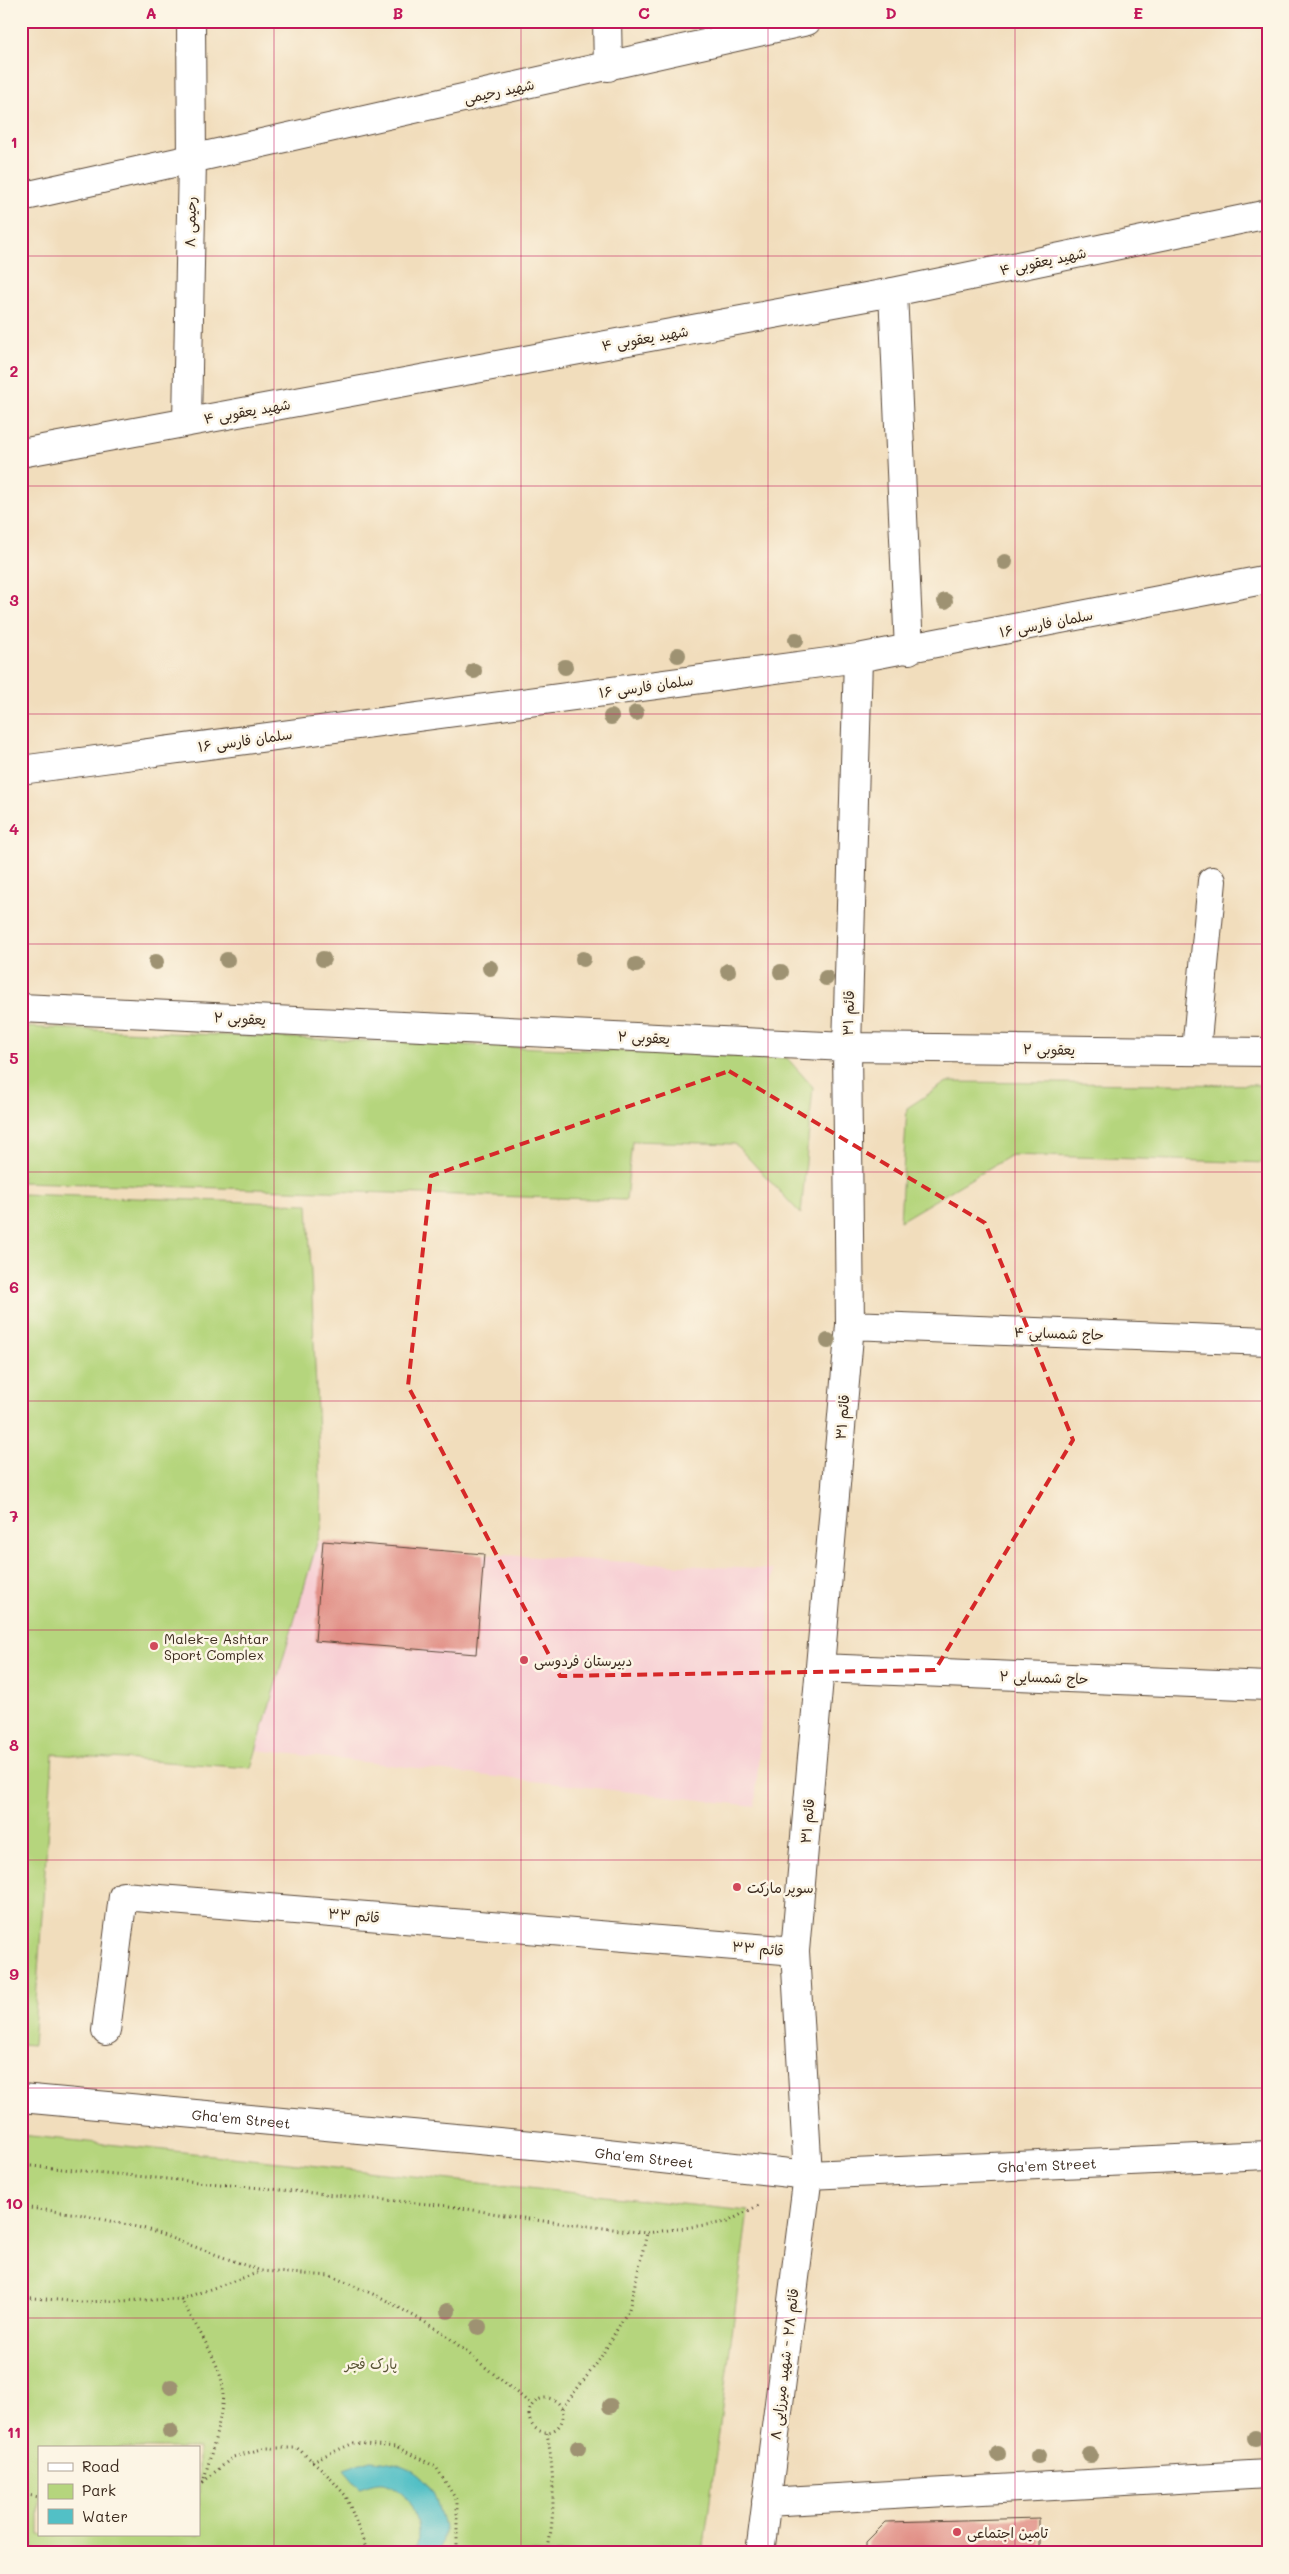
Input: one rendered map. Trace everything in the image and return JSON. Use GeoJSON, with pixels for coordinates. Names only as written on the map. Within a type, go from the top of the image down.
{"type":"FeatureCollection","features":[{"type":"Feature","properties":{"kind":"street","name":"رحیمی ۸"},"geometry":{"type":"LineString","coordinates":[[186,422],[192,159],[191,21]]}},
{"type":"Feature","properties":{"kind":"street"},"geometry":{"type":"LineString","coordinates":[[607,21],[608,67]]}},
{"type":"Feature","properties":{"kind":"street","name":"شهید رحیمی"},"geometry":{"type":"LineString","coordinates":[[21,197],[807,21]]}},
{"type":"Feature","properties":{"kind":"street","name":"شهید یعقوبی ۴"},"geometry":{"type":"LineString","coordinates":[[21,454],[893,292],[1268,214]]}},
{"type":"Feature","properties":{"kind":"street"},"geometry":{"type":"LineString","coordinates":[[893,292],[909,650]]}},
{"type":"Feature","properties":{"kind":"street","name":"سلمان فارسی ۱۶"},"geometry":{"type":"LineString","coordinates":[[21,770],[858,658],[909,650],[1268,579]]}},
{"type":"Feature","properties":{"kind":"street","name":"قائم ۳۱"},"geometry":{"type":"LineString","coordinates":[[808,2175],[795,1951],[850,1325],[847,1047],[858,658]]}},
{"type":"Feature","properties":{"kind":"street"},"geometry":{"type":"LineString","coordinates":[[1196,1051],[1212,881]]}},
{"type":"Feature","properties":{"kind":"street","name":"یعقوبی ۲"},"geometry":{"type":"LineString","coordinates":[[21,1008],[847,1047],[1268,1052]]}},
{"type":"Feature","properties":{"kind":"street","name":"حاج شمسایی ۴"},"geometry":{"type":"LineString","coordinates":[[850,1325],[1268,1341]]}},
{"type":"Feature","properties":{"kind":"street","name":"حاج شمسایی ۲"},"geometry":{"type":"LineString","coordinates":[[820,1668],[1268,1686]]}},
{"type":"Feature","properties":{"kind":"street","name":"قائم ۳۳"},"geometry":{"type":"LineString","coordinates":[[106,2030],[123,1896],[795,1951]]}},
{"type":"Feature","properties":{"kind":"street","name":"Gha'em Street"},"geometry":{"type":"LineString","coordinates":[[21,2098],[533,2145],[808,2175],[1268,2155]]}},
{"type":"Feature","properties":{"kind":"street","name":"قائم ۲۸ - شهید میرزایی ۸"},"geometry":{"type":"LineString","coordinates":[[760,2553],[808,2175]]}},
{"type":"Feature","properties":{"kind":"street"},"geometry":{"type":"LineString","coordinates":[[766,2502],[1268,2474]]}},
{"type":"Feature","properties":{"kind":"path"},"geometry":{"type":"LineString","coordinates":[[21,2165],[449,2206],[535,2220],[647,2232],[727,2222],[808,2175]]}},
{"type":"Feature","properties":{"kind":"path"},"geometry":{"type":"LineString","coordinates":[[21,2207],[78,2214],[146,2229],[261,2271],[331,2276],[382,2298],[442,2332],[532,2405]]}},
{"type":"Feature","properties":{"kind":"path"},"geometry":{"type":"LineString","coordinates":[[562,2408],[552,2399],[538,2399],[532,2405],[529,2413],[531,2423],[538,2430],[547,2433],[557,2430],[563,2421],[562,2408],[598,2362],[629,2309],[647,2232]]}},
{"type":"Feature","properties":{"kind":"path"},"geometry":{"type":"LineString","coordinates":[[21,2297],[82,2302],[181,2299],[261,2271]]}},
{"type":"Feature","properties":{"kind":"path"},"geometry":{"type":"LineString","coordinates":[[181,2299],[213,2358],[223,2390],[212,2451],[202,2482]]}},
{"type":"Feature","properties":{"kind":"path"},"geometry":{"type":"LineString","coordinates":[[547,2433],[553,2469],[552,2534],[547,2553]]}},
{"type":"Feature","properties":{"kind":"path"},"geometry":{"type":"LineString","coordinates":[[312,2461],[354,2443],[397,2447],[436,2467],[457,2501],[457,2547],[455,2553]]}},
{"type":"Feature","properties":{"kind":"path"},"geometry":{"type":"LineString","coordinates":[[202,2482],[233,2457],[265,2448],[296,2448],[312,2461],[346,2496],[368,2553]]}},
{"type":"Feature","properties":{"kind":"path"},"geometry":{"type":"LineString","coordinates":[[21,2494],[38,2497]]}},
{"type":"Feature","properties":{"kind":"path"},"geometry":{"type":"LineString","coordinates":[[21,2537],[32,2553]]}},
{"type":"Feature","properties":{"kind":"highlighted area"},"geometry":{"type":"Polygon","coordinates":[[[729,1071],[985,1223],[1073,1440],[935,1670],[560,1676],[408,1386],[431,1176],[729,1071]]]}},
{"type":"Feature","properties":{"kind":"shaded area","name":"دبیرستان فردوسی"},"geometry":{"type":"Polygon","coordinates":[[[317,1542],[484,1554],[773,1570],[755,1806],[256,1750],[317,1542]]]}},
{"type":"Feature","properties":{"kind":"green space"},"geometry":{"type":"Polygon","coordinates":[[[21,1027],[787,1058],[813,1087],[801,1214],[735,1144],[632,1141],[626,1200],[21,1182],[21,1027]]]}},
{"type":"Feature","properties":{"kind":"green space"},"geometry":{"type":"Polygon","coordinates":[[[947,1082],[1268,1085],[1268,1163],[1011,1155],[900,1221],[907,1108],[947,1082]]]}},
{"type":"Feature","properties":{"kind":"green space","name":"Malek-e Ashtar Sport Complex"},"geometry":{"type":"Polygon","coordinates":[[[21,1194],[308,1204],[322,1526],[251,1768],[53,1754],[33,2045],[21,2044],[21,1194]]]}},
{"type":"Feature","properties":{"kind":"green space","name":"پارک فجر"},"geometry":{"type":"Polygon","coordinates":[[[21,2135],[748,2211],[703,2553],[21,2553],[21,2135]]]}},
{"type":"Feature","properties":{"kind":"water"},"geometry":{"type":"Polygon","coordinates":[[[370,2460],[394,2463],[405,2467],[423,2479],[430,2487],[444,2529],[440,2553],[414,2553],[417,2544],[417,2522],[408,2501],[401,2492],[393,2486],[383,2483],[360,2488],[344,2469],[370,2460]]]}},
{"type":"Feature","properties":{"kind":"building"},"geometry":{"type":"Polygon","coordinates":[[[323,1541],[484,1554],[476,1654],[315,1641],[323,1541]]]}},
{"type":"Feature","properties":{"kind":"building","name":"تامین اجتماعی"},"geometry":{"type":"Polygon","coordinates":[[[1039,2518],[1039,2553],[866,2553],[866,2542],[886,2522],[1039,2518]]]}},
{"type":"Feature","properties":{"kind":"place","name":"Malek-e Ashtar Sport Complex"},"geometry":{"type":"Point","coordinates":[154,1646]}},
{"type":"Feature","properties":{"kind":"place","name":"دبیرستان فردوسی"},"geometry":{"type":"Point","coordinates":[524,1660]}},
{"type":"Feature","properties":{"kind":"place","name":"سوپر مارکت"},"geometry":{"type":"Point","coordinates":[737,1887]}},
{"type":"Feature","properties":{"kind":"place","name":"تامین اجتماعی"},"geometry":{"type":"Point","coordinates":[957,2532]}}]}
